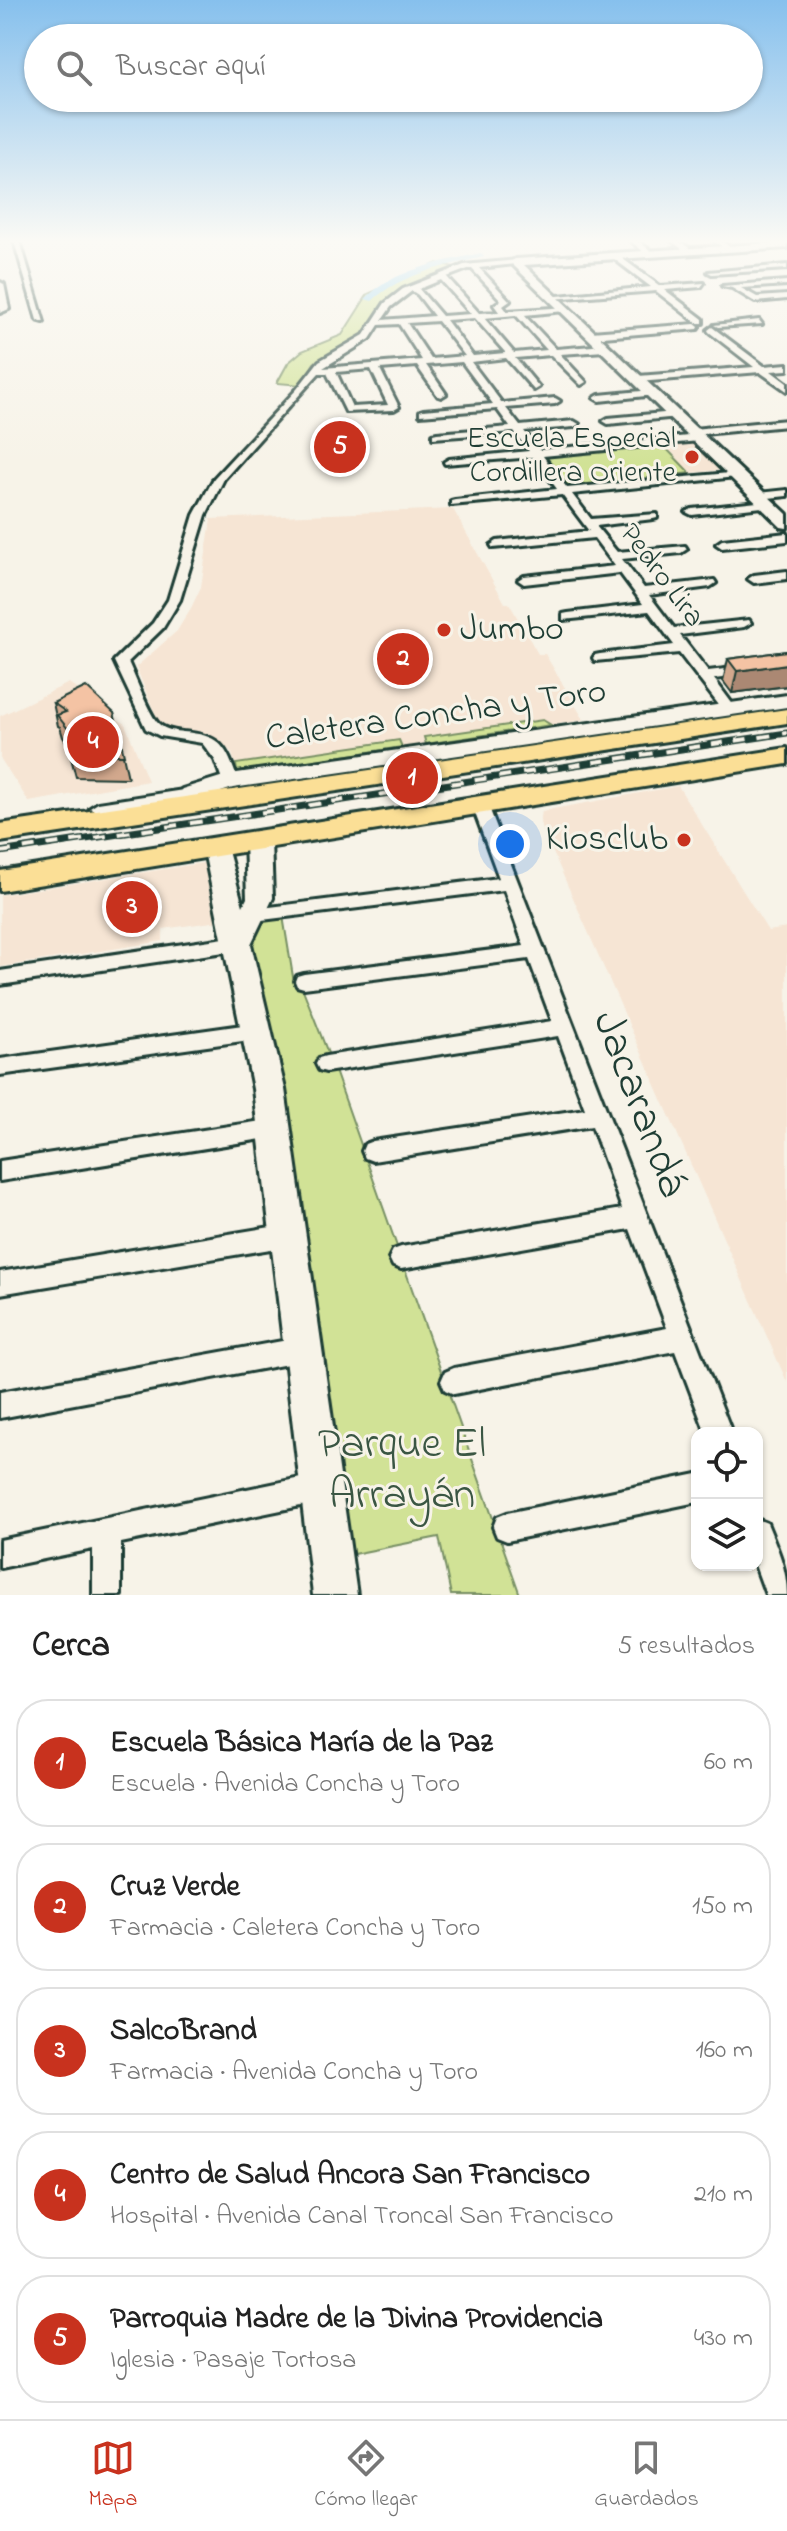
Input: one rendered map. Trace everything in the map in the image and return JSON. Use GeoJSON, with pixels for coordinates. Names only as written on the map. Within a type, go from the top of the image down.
{"type":"FeatureCollection","features":[{"type":"Feature","properties":{"kind":"main road"},"geometry":{"type":"LineString","coordinates":[[636,723],[787,716]]}},
{"type":"Feature","properties":{"kind":"main road"},"geometry":{"type":"LineString","coordinates":[[0,833],[366,770],[726,718]]}},
{"type":"Feature","properties":{"kind":"main road"},"geometry":{"type":"LineString","coordinates":[[0,881],[787,756]]}},
{"type":"Feature","properties":{"kind":"main road"},"geometry":{"type":"LineString","coordinates":[[366,770],[386,805],[407,816]]}},
{"type":"Feature","properties":{"kind":"main road"},"geometry":{"type":"LineString","coordinates":[[345,826],[364,809],[366,770]]}},
{"type":"Feature","properties":{"kind":"main road"},"geometry":{"type":"LineString","coordinates":[[148,808],[190,794]]}},
{"type":"Feature","properties":{"kind":"main road"},"geometry":{"type":"LineString","coordinates":[[48,825],[98,808]]}},
{"type":"Feature","properties":{"kind":"street"},"geometry":{"type":"LineString","coordinates":[[40,315],[41,320]]}},
{"type":"Feature","properties":{"kind":"street"},"geometry":{"type":"LineString","coordinates":[[383,315],[373,344],[386,365]]}},
{"type":"Feature","properties":{"kind":"street","name":"Pedro Lira"},"geometry":{"type":"LineString","coordinates":[[438,315],[517,429],[705,676],[726,718]]}},
{"type":"Feature","properties":{"kind":"street"},"geometry":{"type":"LineString","coordinates":[[378,323],[486,315]]}},
{"type":"Feature","properties":{"kind":"street"},"geometry":{"type":"LineString","coordinates":[[520,315],[581,382]]}},
{"type":"Feature","properties":{"kind":"street"},"geometry":{"type":"LineString","coordinates":[[571,315],[787,523]]}},
{"type":"Feature","properties":{"kind":"street"},"geometry":{"type":"LineString","coordinates":[[688,315],[697,324]]}},
{"type":"Feature","properties":{"kind":"street"},"geometry":{"type":"LineString","coordinates":[[479,316],[534,387]]}},
{"type":"Feature","properties":{"kind":"street"},"geometry":{"type":"LineString","coordinates":[[401,321],[441,394]]}},
{"type":"Feature","properties":{"kind":"street"},"geometry":{"type":"LineString","coordinates":[[591,335],[697,324],[715,327],[759,322]]}},
{"type":"Feature","properties":{"kind":"street"},"geometry":{"type":"LineString","coordinates":[[715,327],[787,388]]}},
{"type":"Feature","properties":{"kind":"street"},"geometry":{"type":"LineString","coordinates":[[230,781],[221,753],[214,744],[202,737],[166,733],[151,726],[121,661],[158,625],[174,600],[202,509],[219,478],[322,370],[331,356],[373,344]]}},
{"type":"Feature","properties":{"kind":"street"},"geometry":{"type":"LineString","coordinates":[[322,370],[605,348]]}},
{"type":"Feature","properties":{"kind":"street"},"geometry":{"type":"LineString","coordinates":[[322,370],[349,410],[394,407],[374,366]]}},
{"type":"Feature","properties":{"kind":"street"},"geometry":{"type":"LineString","coordinates":[[638,379],[787,367]]}},
{"type":"Feature","properties":{"kind":"street"},"geometry":{"type":"LineString","coordinates":[[599,398],[652,393]]}},
{"type":"Feature","properties":{"kind":"street"},"geometry":{"type":"LineString","coordinates":[[423,413],[555,401]]}},
{"type":"Feature","properties":{"kind":"street"},"geometry":{"type":"LineString","coordinates":[[608,421],[675,415]]}},
{"type":"Feature","properties":{"kind":"street"},"geometry":{"type":"LineString","coordinates":[[449,462],[787,423]]}},
{"type":"Feature","properties":{"kind":"street"},"geometry":{"type":"LineString","coordinates":[[437,436],[574,424]]}},
{"type":"Feature","properties":{"kind":"street"},"geometry":{"type":"LineString","coordinates":[[455,503],[736,474]]}},
{"type":"Feature","properties":{"kind":"street"},"geometry":{"type":"LineString","coordinates":[[692,512],[787,493]]}},
{"type":"Feature","properties":{"kind":"street"},"geometry":{"type":"LineString","coordinates":[[588,523],[653,516]]}},
{"type":"Feature","properties":{"kind":"street"},"geometry":{"type":"LineString","coordinates":[[497,545],[597,534]]}},
{"type":"Feature","properties":{"kind":"street"},"geometry":{"type":"LineString","coordinates":[[722,544],[787,537]]}},
{"type":"Feature","properties":{"kind":"street"},"geometry":{"type":"LineString","coordinates":[[614,556],[681,549]]}},
{"type":"Feature","properties":{"kind":"street"},"geometry":{"type":"LineString","coordinates":[[524,580],[623,569]]}},
{"type":"Feature","properties":{"kind":"street"},"geometry":{"type":"LineString","coordinates":[[754,579],[787,575]]}},
{"type":"Feature","properties":{"kind":"street"},"geometry":{"type":"LineString","coordinates":[[641,592],[710,583]]}},
{"type":"Feature","properties":{"kind":"street"},"geometry":{"type":"LineString","coordinates":[[568,617],[652,607]]}},
{"type":"Feature","properties":{"kind":"street"},"geometry":{"type":"LineString","coordinates":[[671,632],[744,623]]}},
{"type":"Feature","properties":{"kind":"street"},"geometry":{"type":"LineString","coordinates":[[600,658],[683,648]]}},
{"type":"Feature","properties":{"kind":"street"},"geometry":{"type":"LineString","coordinates":[[705,676],[787,666]]}},
{"type":"Feature","properties":{"kind":"street"},"geometry":{"type":"LineString","coordinates":[[726,718],[787,701]]}},
{"type":"Feature","properties":{"kind":"street","name":"Caletera Concha y Toro"},"geometry":{"type":"LineString","coordinates":[[190,794],[230,781],[366,770],[636,723]]}},
{"type":"Feature","properties":{"kind":"street","name":"Jacarandá"},"geometry":{"type":"LineString","coordinates":[[480,805],[717,1427]]}},
{"type":"Feature","properties":{"kind":"street"},"geometry":{"type":"LineString","coordinates":[[98,808],[148,808]]}},
{"type":"Feature","properties":{"kind":"street"},"geometry":{"type":"LineString","coordinates":[[246,929],[261,892],[258,840]]}},
{"type":"Feature","properties":{"kind":"street"},"geometry":{"type":"LineString","coordinates":[[216,846],[246,929],[257,1031],[275,1128],[335,1595]]}},
{"type":"Feature","properties":{"kind":"street"},"geometry":{"type":"LineString","coordinates":[[0,978],[246,929],[510,883]]}},
{"type":"Feature","properties":{"kind":"street"},"geometry":{"type":"LineString","coordinates":[[304,981],[536,951]]}},
{"type":"Feature","properties":{"kind":"street"},"geometry":{"type":"LineString","coordinates":[[326,1064],[565,1027]]}},
{"type":"Feature","properties":{"kind":"street"},"geometry":{"type":"LineString","coordinates":[[0,1067],[257,1031]]}},
{"type":"Feature","properties":{"kind":"street"},"geometry":{"type":"LineString","coordinates":[[373,1151],[599,1116]]}},
{"type":"Feature","properties":{"kind":"street"},"geometry":{"type":"LineString","coordinates":[[0,1171],[275,1128]]}},
{"type":"Feature","properties":{"kind":"street"},"geometry":{"type":"LineString","coordinates":[[401,1258],[637,1217]]}},
{"type":"Feature","properties":{"kind":"street"},"geometry":{"type":"LineString","coordinates":[[0,1283],[289,1235]]}},
{"type":"Feature","properties":{"kind":"street"},"geometry":{"type":"LineString","coordinates":[[454,1381],[683,1337]]}},
{"type":"Feature","properties":{"kind":"street"},"geometry":{"type":"LineString","coordinates":[[0,1405],[304,1349]]}},
{"type":"Feature","properties":{"kind":"street"},"geometry":{"type":"LineString","coordinates":[[0,1554],[321,1487]]}},
{"type":"Feature","properties":{"kind":"street"},"geometry":{"type":"LineString","coordinates":[[507,1527],[691,1489]]}},
{"type":"Feature","properties":{"kind":"street"},"geometry":{"type":"LineString","coordinates":[[107,1532],[107,1595]]}},
{"type":"Feature","properties":{"kind":"street"},"geometry":{"type":"LineString","coordinates":[[763,1549],[780,1595]]}},
{"type":"Feature","properties":{"kind":"shaded area","name":"Escuela Especial Cordillera Oriente"},"geometry":{"type":"Polygon","coordinates":[[[693,441],[722,470],[690,473],[662,444],[693,441]]]}},
{"type":"Feature","properties":{"kind":"shaded area"},"geometry":{"type":"Polygon","coordinates":[[[453,509],[505,603],[509,603],[538,654],[545,654],[584,720],[237,772],[232,753],[219,740],[201,734],[166,730],[159,724],[136,667],[177,631],[191,608],[201,587],[211,519],[453,509]]]}},
{"type":"Feature","properties":{"kind":"shaded area"},"geometry":{"type":"Polygon","coordinates":[[[69,683],[125,724],[148,781],[29,802],[0,758],[0,716],[69,683]]]}},
{"type":"Feature","properties":{"kind":"shaded area"},"geometry":{"type":"Polygon","coordinates":[[[678,786],[768,931],[787,928],[787,1382],[540,823],[542,811],[678,786]]]}},
{"type":"Feature","properties":{"kind":"shaded area"},"geometry":{"type":"Polygon","coordinates":[[[209,862],[219,921],[163,929],[163,941],[0,967],[0,895],[209,862]]]}},
{"type":"Feature","properties":{"kind":"green space"},"geometry":{"type":"Polygon","coordinates":[[[354,315],[376,315],[365,333],[314,363],[301,385],[277,383],[288,363],[302,351],[342,335],[354,315]]]}},
{"type":"Feature","properties":{"kind":"green space"},"geometry":{"type":"Polygon","coordinates":[[[662,444],[690,473],[569,488],[545,455],[662,444]]]}},
{"type":"Feature","properties":{"kind":"green space"},"geometry":{"type":"Polygon","coordinates":[[[543,720],[551,725],[426,744],[424,737],[543,720]]]}},
{"type":"Feature","properties":{"kind":"green space"},"geometry":{"type":"Polygon","coordinates":[[[399,740],[402,747],[237,772],[236,764],[399,740]]]}},
{"type":"Feature","properties":{"kind":"green space","name":"Parque El Arrayán"},"geometry":{"type":"Polygon","coordinates":[[[283,916],[294,983],[296,988],[302,987],[335,1071],[520,1595],[451,1595],[439,1537],[343,1556],[247,930],[263,918],[283,916]]]}},
{"type":"Feature","properties":{"kind":"building"},"geometry":{"type":"Polygon","coordinates":[[[787,651],[787,664],[737,671],[728,659],[787,651]]]}},
{"type":"Feature","properties":{"kind":"building"},"geometry":{"type":"Polygon","coordinates":[[[86,687],[114,713],[124,755],[70,754],[72,734],[57,715],[66,712],[53,703],[86,687]]]}},
{"type":"Feature","properties":{"kind":"railway"},"geometry":{"type":"LineString","coordinates":[[0,852],[787,733]]}},
{"type":"Feature","properties":{"kind":"place","name":"Parroquia Madre de la Divina Providencia"},"geometry":{"type":"Point","coordinates":[340,447]}},
{"type":"Feature","properties":{"kind":"place","name":"Escuela Especial Cordillera Oriente"},"geometry":{"type":"Point","coordinates":[692,457]}},
{"type":"Feature","properties":{"kind":"place","name":"Jumbo"},"geometry":{"type":"Point","coordinates":[444,630]}},
{"type":"Feature","properties":{"kind":"place","name":"Cruz Verde"},"geometry":{"type":"Point","coordinates":[403,659]}},
{"type":"Feature","properties":{"kind":"place","name":"Centro de Salud Ancora San Francisco"},"geometry":{"type":"Point","coordinates":[93,742]}},
{"type":"Feature","properties":{"kind":"place","name":"Escuela Básica María de la Paz"},"geometry":{"type":"Point","coordinates":[412,778]}},
{"type":"Feature","properties":{"kind":"place","name":"Kiosclub"},"geometry":{"type":"Point","coordinates":[684,840]}},
{"type":"Feature","properties":{"kind":"place","name":"SalcoBrand"},"geometry":{"type":"Point","coordinates":[132,907]}}]}
